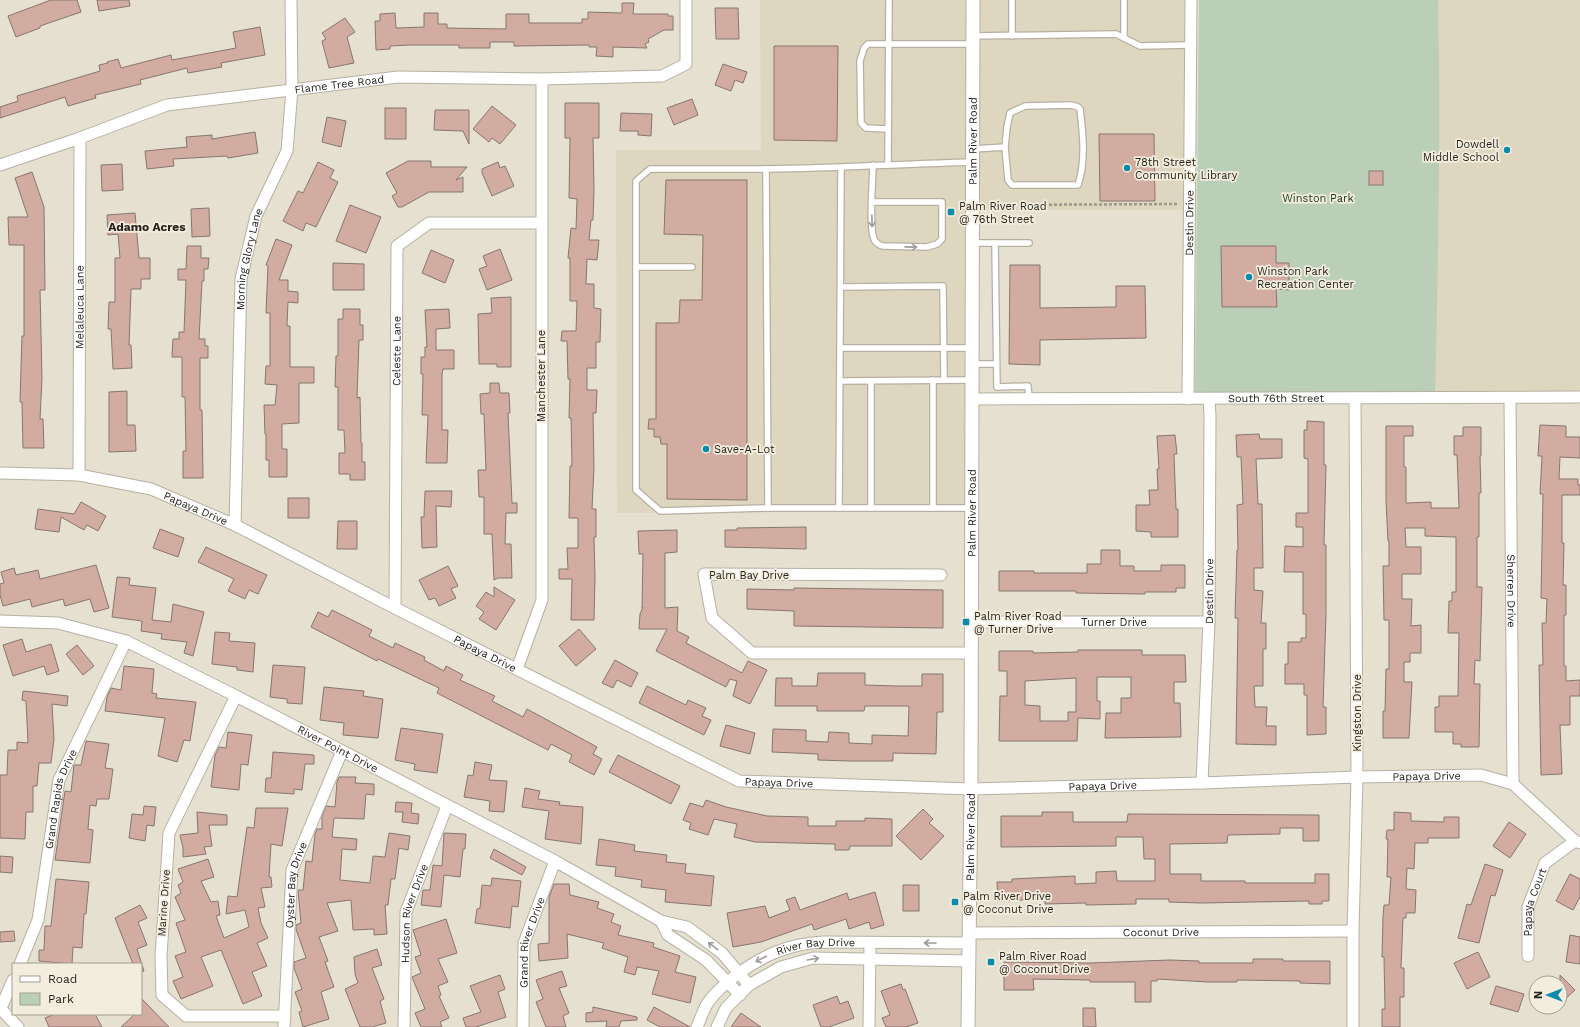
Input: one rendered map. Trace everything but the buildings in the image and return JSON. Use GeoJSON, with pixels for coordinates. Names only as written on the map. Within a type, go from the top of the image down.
{"type":"FeatureCollection","features":[{"type":"Feature","properties":{"kind":"street","name":"Morning Glory Lane"},"geometry":{"type":"LineString","coordinates":[[235,525],[241,279],[256,216],[286,150],[292,89],[291,0]]}},
{"type":"Feature","properties":{"kind":"street","name":"Flame Tree Road"},"geometry":{"type":"LineString","coordinates":[[0,164],[80,138],[167,105],[398,77],[542,78],[662,76],[686,64],[686,0]]}},
{"type":"Feature","properties":{"kind":"street","name":"Palm River Road"},"geometry":{"type":"LineString","coordinates":[[968,1027],[971,789],[970,652],[972,508],[973,0]]}},
{"type":"Feature","properties":{"kind":"street","name":"Destin Drive"},"geometry":{"type":"LineString","coordinates":[[1188,399],[1191,0]]}},
{"type":"Feature","properties":{"kind":"street","name":"Manchester Lane"},"geometry":{"type":"LineString","coordinates":[[517,669],[542,600],[542,78]]}},
{"type":"Feature","properties":{"kind":"street","name":"Melaleuca Lane"},"geometry":{"type":"LineString","coordinates":[[79,475],[80,138]]}},
{"type":"Feature","properties":{"kind":"street","name":"Celeste Lane"},"geometry":{"type":"LineString","coordinates":[[394,608],[397,246],[429,223],[541,223]]}},
{"type":"Feature","properties":{"kind":"street","name":"South 76th Street"},"geometry":{"type":"LineString","coordinates":[[972,399],[1580,397]]}},
{"type":"Feature","properties":{"kind":"street","name":"Kingston Drive"},"geometry":{"type":"LineString","coordinates":[[1353,1027],[1353,931],[1357,777],[1354,398]]}},
{"type":"Feature","properties":{"kind":"street","name":"Sherren Drive"},"geometry":{"type":"LineString","coordinates":[[1510,398],[1513,784]]}},
{"type":"Feature","properties":{"kind":"street","name":"Destin Drive"},"geometry":{"type":"LineString","coordinates":[[1202,784],[1209,622],[1209,399]]}},
{"type":"Feature","properties":{"kind":"street","name":"Papaya Drive"},"geometry":{"type":"LineString","coordinates":[[0,472],[79,475],[151,489],[235,525],[394,608],[739,781],[971,789],[1202,784],[1357,777],[1481,775],[1513,784],[1578,842]]}},
{"type":"Feature","properties":{"kind":"street","name":"Palm Bay Drive"},"geometry":{"type":"LineString","coordinates":[[941,575],[704,574],[712,618],[752,653],[970,652]]}},
{"type":"Feature","properties":{"kind":"street","name":"River Point Drive"},"geometry":{"type":"LineString","coordinates":[[0,622],[58,623],[126,641],[236,696],[555,861],[661,921],[688,927],[722,953],[749,985]]}},
{"type":"Feature","properties":{"kind":"street","name":"Turner Drive"},"geometry":{"type":"LineString","coordinates":[[971,622],[1209,622]]}},
{"type":"Feature","properties":{"kind":"street","name":"Grand Rapids Drive"},"geometry":{"type":"LineString","coordinates":[[20,963],[38,920],[59,780],[126,641]]}},
{"type":"Feature","properties":{"kind":"street","name":"Marine Drive"},"geometry":{"type":"LineString","coordinates":[[236,696],[169,833],[161,956],[162,995],[186,1016],[284,1022]]}},
{"type":"Feature","properties":{"kind":"street","name":"Oyster Bay Drive"},"geometry":{"type":"LineString","coordinates":[[284,1022],[292,870],[342,751]]}},
{"type":"Feature","properties":{"kind":"street","name":"Hudson River Drive"},"geometry":{"type":"LineString","coordinates":[[404,1027],[406,912],[447,806]]}},
{"type":"Feature","properties":{"kind":"street","name":"Papaya Court"},"geometry":{"type":"LineString","coordinates":[[1528,956],[1528,907],[1545,863],[1578,842]]}},
{"type":"Feature","properties":{"kind":"street","name":"Grand River Drive"},"geometry":{"type":"LineString","coordinates":[[522,1027],[524,943],[555,861]]}},
{"type":"Feature","properties":{"kind":"street","name":"River Point Drive"},"geometry":{"type":"LineString","coordinates":[[661,921],[668,935],[706,960],[740,995]]}},
{"type":"Feature","properties":{"kind":"street","name":"Coconut Drive"},"geometry":{"type":"LineString","coordinates":[[969,938],[1353,931]]}},
{"type":"Feature","properties":{"kind":"street","name":"River Bay Drive"},"geometry":{"type":"LineString","coordinates":[[697,1027],[707,1005],[715,994],[728,982],[751,964],[784,949],[804,943],[870,943],[969,938]]}},
{"type":"Feature","properties":{"kind":"street"},"geometry":{"type":"LineString","coordinates":[[869,1027],[870,943]]}},
{"type":"Feature","properties":{"kind":"street","name":"River Bay Drive"},"geometry":{"type":"LineString","coordinates":[[717,1027],[726,1008],[749,985],[781,968],[813,958],[969,961]]}},
{"type":"Feature","properties":{"kind":"street"},"geometry":{"type":"LineString","coordinates":[[12,982],[0,1008],[18,1027]]}},
{"type":"Feature","properties":{"kind":"lane"},"geometry":{"type":"LineString","coordinates":[[888,164],[889,0]]}},
{"type":"Feature","properties":{"kind":"lane"},"geometry":{"type":"LineString","coordinates":[[1012,0],[1012,36]]}},
{"type":"Feature","properties":{"kind":"lane"},"geometry":{"type":"LineString","coordinates":[[1124,0],[1124,38]]}},
{"type":"Feature","properties":{"kind":"lane"},"geometry":{"type":"LineString","coordinates":[[888,129],[866,128],[861,123],[860,61],[864,48],[868,44],[973,40],[1012,36],[1116,34],[1140,46],[1190,45]]}},
{"type":"Feature","properties":{"kind":"lane"},"geometry":{"type":"LineString","coordinates":[[1071,105],[1080,109],[1083,166],[1078,185],[1012,185],[1008,180],[1005,147],[1006,127],[1010,113],[1025,106],[1071,105]]}},
{"type":"Feature","properties":{"kind":"lane"},"geometry":{"type":"LineString","coordinates":[[972,508],[768,508],[660,511],[636,490],[636,181],[650,170],[841,168],[973,156],[1005,147]]}},
{"type":"Feature","properties":{"kind":"lane"},"geometry":{"type":"LineString","coordinates":[[872,202],[942,202],[942,239],[937,244],[927,247],[882,246],[877,244],[874,240],[872,232],[872,202],[873,165]]}},
{"type":"Feature","properties":{"kind":"lane"},"geometry":{"type":"LineString","coordinates":[[839,508],[841,168]]}},
{"type":"Feature","properties":{"kind":"lane"},"geometry":{"type":"LineString","coordinates":[[766,169],[768,508]]}},
{"type":"Feature","properties":{"kind":"lane"},"geometry":{"type":"LineString","coordinates":[[973,243],[1029,243]]}},
{"type":"Feature","properties":{"kind":"lane"},"geometry":{"type":"LineString","coordinates":[[995,243],[997,399]]}},
{"type":"Feature","properties":{"kind":"lane"},"geometry":{"type":"LineString","coordinates":[[636,268],[692,267]]}},
{"type":"Feature","properties":{"kind":"lane"},"geometry":{"type":"LineString","coordinates":[[841,287],[943,286],[945,348],[944,380]]}},
{"type":"Feature","properties":{"kind":"lane"},"geometry":{"type":"LineString","coordinates":[[840,348],[972,348]]}},
{"type":"Feature","properties":{"kind":"lane"},"geometry":{"type":"LineString","coordinates":[[972,364],[996,364]]}},
{"type":"Feature","properties":{"kind":"lane"},"geometry":{"type":"LineString","coordinates":[[933,380],[933,508]]}},
{"type":"Feature","properties":{"kind":"lane"},"geometry":{"type":"LineString","coordinates":[[840,381],[972,380]]}},
{"type":"Feature","properties":{"kind":"lane"},"geometry":{"type":"LineString","coordinates":[[871,381],[871,508]]}},
{"type":"Feature","properties":{"kind":"lane"},"geometry":{"type":"LineString","coordinates":[[997,387],[1028,386],[1029,399]]}},
{"type":"Feature","properties":{"kind":"path"},"geometry":{"type":"LineString","coordinates":[[994,205],[1190,203]]}},
{"type":"Feature","properties":{"kind":"shaded area"},"geometry":{"type":"Polygon","coordinates":[[[760,0],[968,0],[968,510],[617,513],[616,150],[761,150],[760,0]]]}},
{"type":"Feature","properties":{"kind":"shaded area"},"geometry":{"type":"Polygon","coordinates":[[[975,0],[1188,0],[1186,210],[976,210],[975,0]]]}},
{"type":"Feature","properties":{"kind":"shaded area","name":"Dowdell Middle School"},"geometry":{"type":"Polygon","coordinates":[[[1436,0],[1580,0],[1580,397],[1435,397],[1436,0]]]}},
{"type":"Feature","properties":{"kind":"green space","name":"Winston Park"},"geometry":{"type":"Polygon","coordinates":[[[1199,0],[1438,0],[1439,150],[1435,400],[1195,397],[1199,0]]]}},
{"type":"Feature","properties":{"kind":"place","name":"Dowdell Middle School"},"geometry":{"type":"Point","coordinates":[1507,150]}},
{"type":"Feature","properties":{"kind":"place","name":"78th Street Community Library"},"geometry":{"type":"Point","coordinates":[1127,168]}},
{"type":"Feature","properties":{"kind":"place","name":"Palm River Road @ 76th Street"},"geometry":{"type":"Point","coordinates":[951,212]}},
{"type":"Feature","properties":{"kind":"place","name":"Winston Park Recreation Center"},"geometry":{"type":"Point","coordinates":[1249,277]}},
{"type":"Feature","properties":{"kind":"place","name":"Save-A-Lot"},"geometry":{"type":"Point","coordinates":[706,449]}},
{"type":"Feature","properties":{"kind":"place","name":"Palm River Road @ Turner Drive"},"geometry":{"type":"Point","coordinates":[966,622]}},
{"type":"Feature","properties":{"kind":"place","name":"Palm River Drive @ Coconut Drive"},"geometry":{"type":"Point","coordinates":[955,902]}},
{"type":"Feature","properties":{"kind":"place","name":"Palm River Road @ Coconut Drive"},"geometry":{"type":"Point","coordinates":[991,962]}},
{"type":"Feature","properties":{"kind":"district","name":"Adamo Acres"},"geometry":{"type":"Point","coordinates":[147,227]}}]}
